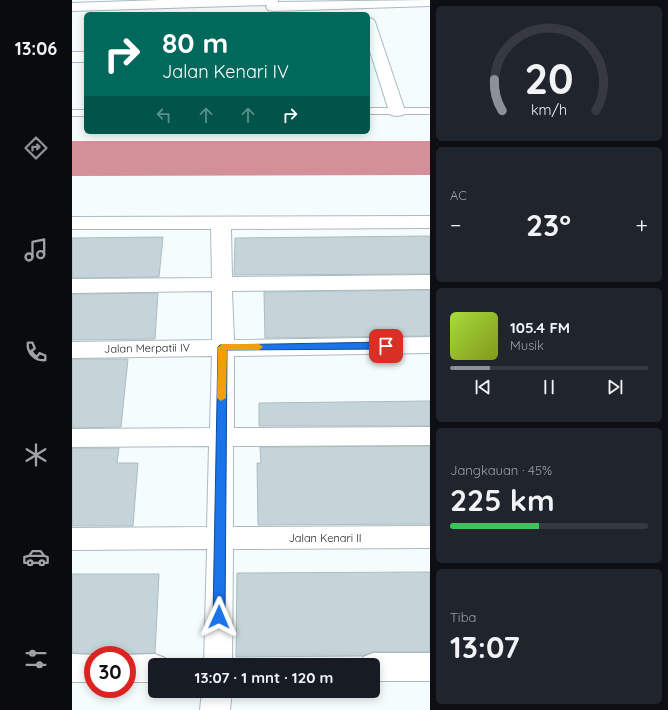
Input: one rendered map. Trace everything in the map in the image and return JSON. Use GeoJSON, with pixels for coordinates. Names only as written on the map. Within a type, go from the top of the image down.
{"type":"FeatureCollection","features":[{"type":"Feature","properties":{"kind":"street"},"geometry":{"type":"LineString","coordinates":[[364,9],[430,2]]}},
{"type":"Feature","properties":{"kind":"street"},"geometry":{"type":"LineString","coordinates":[[72,7],[272,6],[364,9],[430,15]]}},
{"type":"Feature","properties":{"kind":"street"},"geometry":{"type":"LineString","coordinates":[[72,18],[84,18]]}},
{"type":"Feature","properties":{"kind":"street"},"geometry":{"type":"LineString","coordinates":[[370,28],[397,111]]}},
{"type":"Feature","properties":{"kind":"street"},"geometry":{"type":"LineString","coordinates":[[72,57],[84,57]]}},
{"type":"Feature","properties":{"kind":"street"},"geometry":{"type":"LineString","coordinates":[[218,658],[221,538],[220,438],[223,347],[221,222]]}},
{"type":"Feature","properties":{"kind":"street"},"geometry":{"type":"LineString","coordinates":[[72,223],[430,222]]}},
{"type":"Feature","properties":{"kind":"street"},"geometry":{"type":"LineString","coordinates":[[72,286],[430,282]]}},
{"type":"Feature","properties":{"kind":"street","name":"Jalan Merpatii IV"},"geometry":{"type":"LineString","coordinates":[[72,350],[430,345]]}},
{"type":"Feature","properties":{"kind":"street"},"geometry":{"type":"LineString","coordinates":[[72,438],[430,436]]}},
{"type":"Feature","properties":{"kind":"street","name":"Jalan Kenari II"},"geometry":{"type":"LineString","coordinates":[[72,539],[430,537]]}},
{"type":"Feature","properties":{"kind":"street"},"geometry":{"type":"LineString","coordinates":[[380,667],[430,667]]}},
{"type":"Feature","properties":{"kind":"street"},"geometry":{"type":"LineString","coordinates":[[72,668],[84,668]]}},
{"type":"Feature","properties":{"kind":"street"},"geometry":{"type":"LineString","coordinates":[[136,668],[148,668]]}},
{"type":"Feature","properties":{"kind":"street"},"geometry":{"type":"LineString","coordinates":[[215,710],[216,698]]}},
{"type":"Feature","properties":{"kind":"lane"},"geometry":{"type":"LineString","coordinates":[[370,111],[430,111]]}},
{"type":"Feature","properties":{"kind":"lane"},"geometry":{"type":"LineString","coordinates":[[72,113],[84,113]]}},
{"type":"Feature","properties":{"kind":"shaded area"},"geometry":{"type":"Polygon","coordinates":[[[72,141],[430,141],[430,175],[72,176],[72,141]]]}},
{"type":"Feature","properties":{"kind":"building"},"geometry":{"type":"Polygon","coordinates":[[[430,236],[430,274],[234,275],[235,238],[430,236]]]}},
{"type":"Feature","properties":{"kind":"building"},"geometry":{"type":"Polygon","coordinates":[[[163,237],[159,277],[72,278],[72,238],[163,237]]]}},
{"type":"Feature","properties":{"kind":"building"},"geometry":{"type":"Polygon","coordinates":[[[430,290],[430,336],[265,338],[264,292],[430,290]]]}},
{"type":"Feature","properties":{"kind":"building"},"geometry":{"type":"Polygon","coordinates":[[[158,293],[155,339],[72,340],[72,294],[158,293]]]}},
{"type":"Feature","properties":{"kind":"building"},"geometry":{"type":"Polygon","coordinates":[[[72,359],[128,359],[121,427],[72,428],[72,359]]]}},
{"type":"Feature","properties":{"kind":"building"},"geometry":{"type":"Polygon","coordinates":[[[430,401],[430,426],[259,426],[259,403],[430,401]]]}},
{"type":"Feature","properties":{"kind":"building"},"geometry":{"type":"Polygon","coordinates":[[[430,446],[430,524],[258,525],[257,463],[261,463],[260,447],[430,446]]]}},
{"type":"Feature","properties":{"kind":"building"},"geometry":{"type":"Polygon","coordinates":[[[72,448],[119,448],[117,463],[138,463],[133,526],[72,526],[72,448]]]}},
{"type":"Feature","properties":{"kind":"building"},"geometry":{"type":"Polygon","coordinates":[[[430,572],[430,652],[373,652],[362,656],[236,657],[237,573],[430,572]]]}},
{"type":"Feature","properties":{"kind":"building"},"geometry":{"type":"Polygon","coordinates":[[[72,574],[159,574],[155,653],[136,654],[136,646],[84,646],[84,654],[72,653],[72,574]]]}},
{"type":"Feature","properties":{"kind":"slow traffic"},"geometry":{"type":"LineString","coordinates":[[221,398],[223,347],[259,347]]}},
{"type":"Feature","properties":{"kind":"route"},"geometry":{"type":"LineString","coordinates":[[219,617],[221,538],[220,438],[223,347],[386,346]]}}]}
